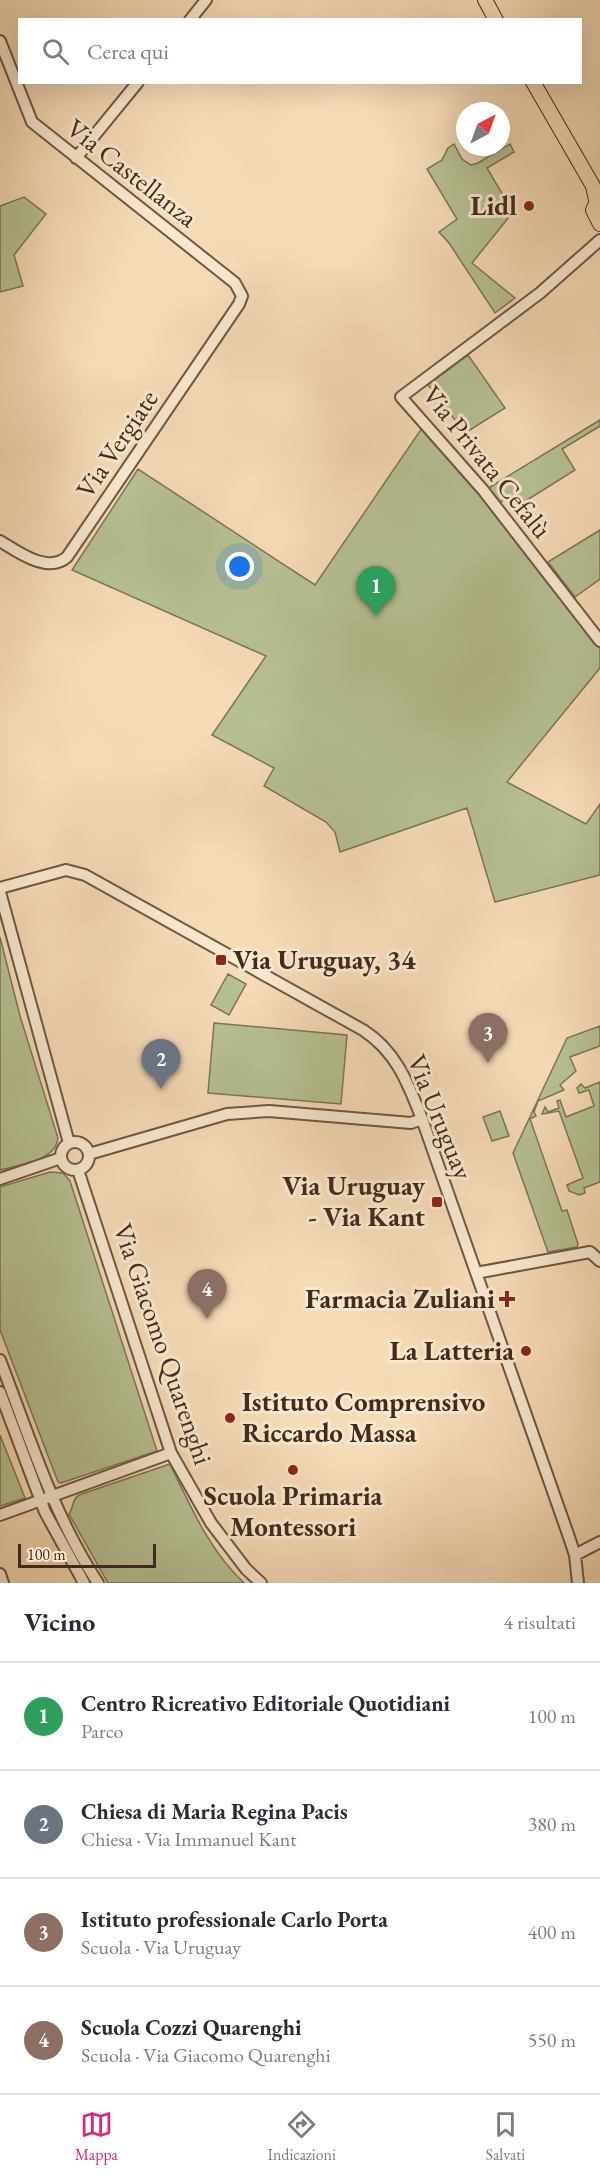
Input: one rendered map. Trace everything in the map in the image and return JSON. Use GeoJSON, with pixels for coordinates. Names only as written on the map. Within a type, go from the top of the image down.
{"type":"FeatureCollection","features":[{"type":"Feature","properties":{"kind":"main road"},"geometry":{"type":"LineString","coordinates":[[485,0],[495,18]]}},
{"type":"Feature","properties":{"kind":"main road"},"geometry":{"type":"LineString","coordinates":[[494,0],[504,18]]}},
{"type":"Feature","properties":{"kind":"main road"},"geometry":{"type":"LineString","coordinates":[[534,84],[593,186],[598,198],[593,212],[600,224]]}},
{"type":"Feature","properties":{"kind":"main road"},"geometry":{"type":"LineString","coordinates":[[542,84],[600,183]]}},
{"type":"Feature","properties":{"kind":"street"},"geometry":{"type":"LineString","coordinates":[[192,18],[206,0]]}},
{"type":"Feature","properties":{"kind":"street","name":"Via Castellanza"},"geometry":{"type":"LineString","coordinates":[[0,41],[32,122],[235,284],[242,293]]}},
{"type":"Feature","properties":{"kind":"street"},"geometry":{"type":"LineString","coordinates":[[76,158],[136,84]]}},
{"type":"Feature","properties":{"kind":"street","name":"Via Privata Cefalù"},"geometry":{"type":"LineString","coordinates":[[600,240],[540,292],[401,397],[483,490],[600,641]]}},
{"type":"Feature","properties":{"kind":"street","name":"Via Vergiate"},"geometry":{"type":"LineString","coordinates":[[0,541],[45,564],[55,565],[67,557],[239,304],[242,293]]}},
{"type":"Feature","properties":{"kind":"street","name":"Via Uruguay"},"geometry":{"type":"LineString","coordinates":[[0,888],[71,870],[115,890],[374,1037],[401,1069],[422,1119],[575,1555],[578,1583]]}},
{"type":"Feature","properties":{"kind":"street"},"geometry":{"type":"LineString","coordinates":[[0,892],[69,1143]]}},
{"type":"Feature","properties":{"kind":"street"},"geometry":{"type":"LineString","coordinates":[[89,1154],[227,1114],[269,1110],[411,1123],[422,1119]]}},
{"type":"Feature","properties":{"kind":"street"},"geometry":{"type":"LineString","coordinates":[[69,1143],[82,1143],[89,1154],[88,1162],[78,1170],[65,1167],[61,1158],[62,1149],[69,1143]]}},
{"type":"Feature","properties":{"kind":"street"},"geometry":{"type":"LineString","coordinates":[[0,1179],[61,1158]]}},
{"type":"Feature","properties":{"kind":"street","name":"Via Giacomo Quarenghi"},"geometry":{"type":"LineString","coordinates":[[78,1170],[171,1453],[211,1523],[246,1569],[261,1583]]}},
{"type":"Feature","properties":{"kind":"street"},"geometry":{"type":"LineString","coordinates":[[476,1273],[590,1252],[600,1261]]}},
{"type":"Feature","properties":{"kind":"street"},"geometry":{"type":"LineString","coordinates":[[0,1359],[52,1497],[78,1550],[98,1583]]}},
{"type":"Feature","properties":{"kind":"street"},"geometry":{"type":"LineString","coordinates":[[0,1392],[41,1501],[84,1583]]}},
{"type":"Feature","properties":{"kind":"street"},"geometry":{"type":"LineString","coordinates":[[0,1515],[171,1453]]}},
{"type":"Feature","properties":{"kind":"street"},"geometry":{"type":"LineString","coordinates":[[575,1555],[600,1542]]}},
{"type":"Feature","properties":{"kind":"street"},"geometry":{"type":"LineString","coordinates":[[0,1574],[3,1583]]}},
{"type":"Feature","properties":{"kind":"green space"},"geometry":{"type":"Polygon","coordinates":[[[454,144],[456,156],[460,156],[471,165],[490,156],[507,156],[487,168],[513,212],[472,263],[515,298],[495,313],[449,243],[439,232],[457,219],[427,169],[442,160],[448,148],[454,144]]]}},
{"type":"Feature","properties":{"kind":"green space"},"geometry":{"type":"Polygon","coordinates":[[[24,197],[46,214],[14,255],[23,286],[0,292],[0,206],[24,197]]]}},
{"type":"Feature","properties":{"kind":"green space"},"geometry":{"type":"Polygon","coordinates":[[[468,355],[505,408],[465,433],[428,385],[468,355]]]}},
{"type":"Feature","properties":{"kind":"green space"},"geometry":{"type":"Polygon","coordinates":[[[600,420],[600,426],[562,449],[575,470],[516,507],[507,498],[499,503],[487,489],[600,420]]]}},
{"type":"Feature","properties":{"kind":"green space"},"geometry":{"type":"Polygon","coordinates":[[[422,428],[480,492],[600,647],[600,668],[507,782],[586,824],[600,804],[600,875],[495,902],[467,808],[340,852],[335,832],[326,822],[264,786],[274,768],[212,735],[266,656],[72,570],[138,469],[315,585],[422,428]]]}},
{"type":"Feature","properties":{"kind":"green space"},"geometry":{"type":"Polygon","coordinates":[[[600,530],[600,579],[575,597],[548,562],[600,530]]]}},
{"type":"Feature","properties":{"kind":"green space"},"geometry":{"type":"Polygon","coordinates":[[[0,937],[20,1016],[58,1138],[55,1146],[44,1157],[0,1170],[0,937]]]}},
{"type":"Feature","properties":{"kind":"green space"},"geometry":{"type":"Polygon","coordinates":[[[228,974],[246,984],[229,1015],[211,1005],[228,974]]]}},
{"type":"Feature","properties":{"kind":"green space"},"geometry":{"type":"Polygon","coordinates":[[[214,1023],[347,1035],[341,1104],[208,1093],[214,1023]]]}},
{"type":"Feature","properties":{"kind":"green space"},"geometry":{"type":"Polygon","coordinates":[[[600,1026],[600,1046],[570,1057],[576,1071],[560,1085],[564,1090],[538,1101],[534,1112],[536,1116],[530,1119],[562,1211],[567,1210],[578,1244],[577,1247],[548,1252],[513,1153],[567,1038],[600,1026]]]}},
{"type":"Feature","properties":{"kind":"green space"},"geometry":{"type":"Polygon","coordinates":[[[600,1082],[600,1182],[584,1188],[585,1193],[579,1195],[569,1191],[567,1185],[583,1178],[559,1111],[542,1114],[545,1107],[548,1112],[559,1108],[557,1101],[560,1100],[566,1117],[594,1106],[589,1090],[579,1093],[577,1088],[581,1084],[585,1088],[600,1082]]]}},
{"type":"Feature","properties":{"kind":"green space"},"geometry":{"type":"Polygon","coordinates":[[[500,1111],[509,1136],[492,1141],[483,1117],[500,1111]]]}},
{"type":"Feature","properties":{"kind":"green space"},"geometry":{"type":"Polygon","coordinates":[[[50,1172],[63,1173],[70,1181],[157,1451],[61,1483],[58,1482],[0,1330],[0,1187],[50,1172]]]}},
{"type":"Feature","properties":{"kind":"green space"},"geometry":{"type":"Polygon","coordinates":[[[0,1435],[25,1498],[0,1506],[0,1435]]]}},
{"type":"Feature","properties":{"kind":"green space"},"geometry":{"type":"Polygon","coordinates":[[[170,1464],[211,1543],[244,1583],[108,1583],[69,1514],[75,1499],[79,1495],[170,1464]]]}},
{"type":"Feature","properties":{"kind":"place","name":"Lidl"},"geometry":{"type":"Point","coordinates":[529,206]}},
{"type":"Feature","properties":{"kind":"place","name":"Centro Ricreativo Editoriale Quotidiani"},"geometry":{"type":"Point","coordinates":[376,616]}},
{"type":"Feature","properties":{"kind":"place","name":"Via Uruguay, 34"},"geometry":{"type":"Point","coordinates":[221,960]}},
{"type":"Feature","properties":{"kind":"place","name":"Istituto professionale Carlo Porta"},"geometry":{"type":"Point","coordinates":[488,1063]}},
{"type":"Feature","properties":{"kind":"place","name":"Chiesa di Maria Regina Pacis"},"geometry":{"type":"Point","coordinates":[161,1089]}},
{"type":"Feature","properties":{"kind":"place","name":"Via Uruguay - Via Kant"},"geometry":{"type":"Point","coordinates":[437,1202]}},
{"type":"Feature","properties":{"kind":"place","name":"Farmacia Zuliani"},"geometry":{"type":"Point","coordinates":[507,1299]}},
{"type":"Feature","properties":{"kind":"place","name":"Scuola Cozzi Quarenghi"},"geometry":{"type":"Point","coordinates":[207,1319]}},
{"type":"Feature","properties":{"kind":"place","name":"La Latteria"},"geometry":{"type":"Point","coordinates":[526,1351]}},
{"type":"Feature","properties":{"kind":"place","name":"Istituto Comprensivo Riccardo Massa"},"geometry":{"type":"Point","coordinates":[230,1418]}},
{"type":"Feature","properties":{"kind":"place","name":"Scuola Primaria Montessori"},"geometry":{"type":"Point","coordinates":[293,1470]}}]}
